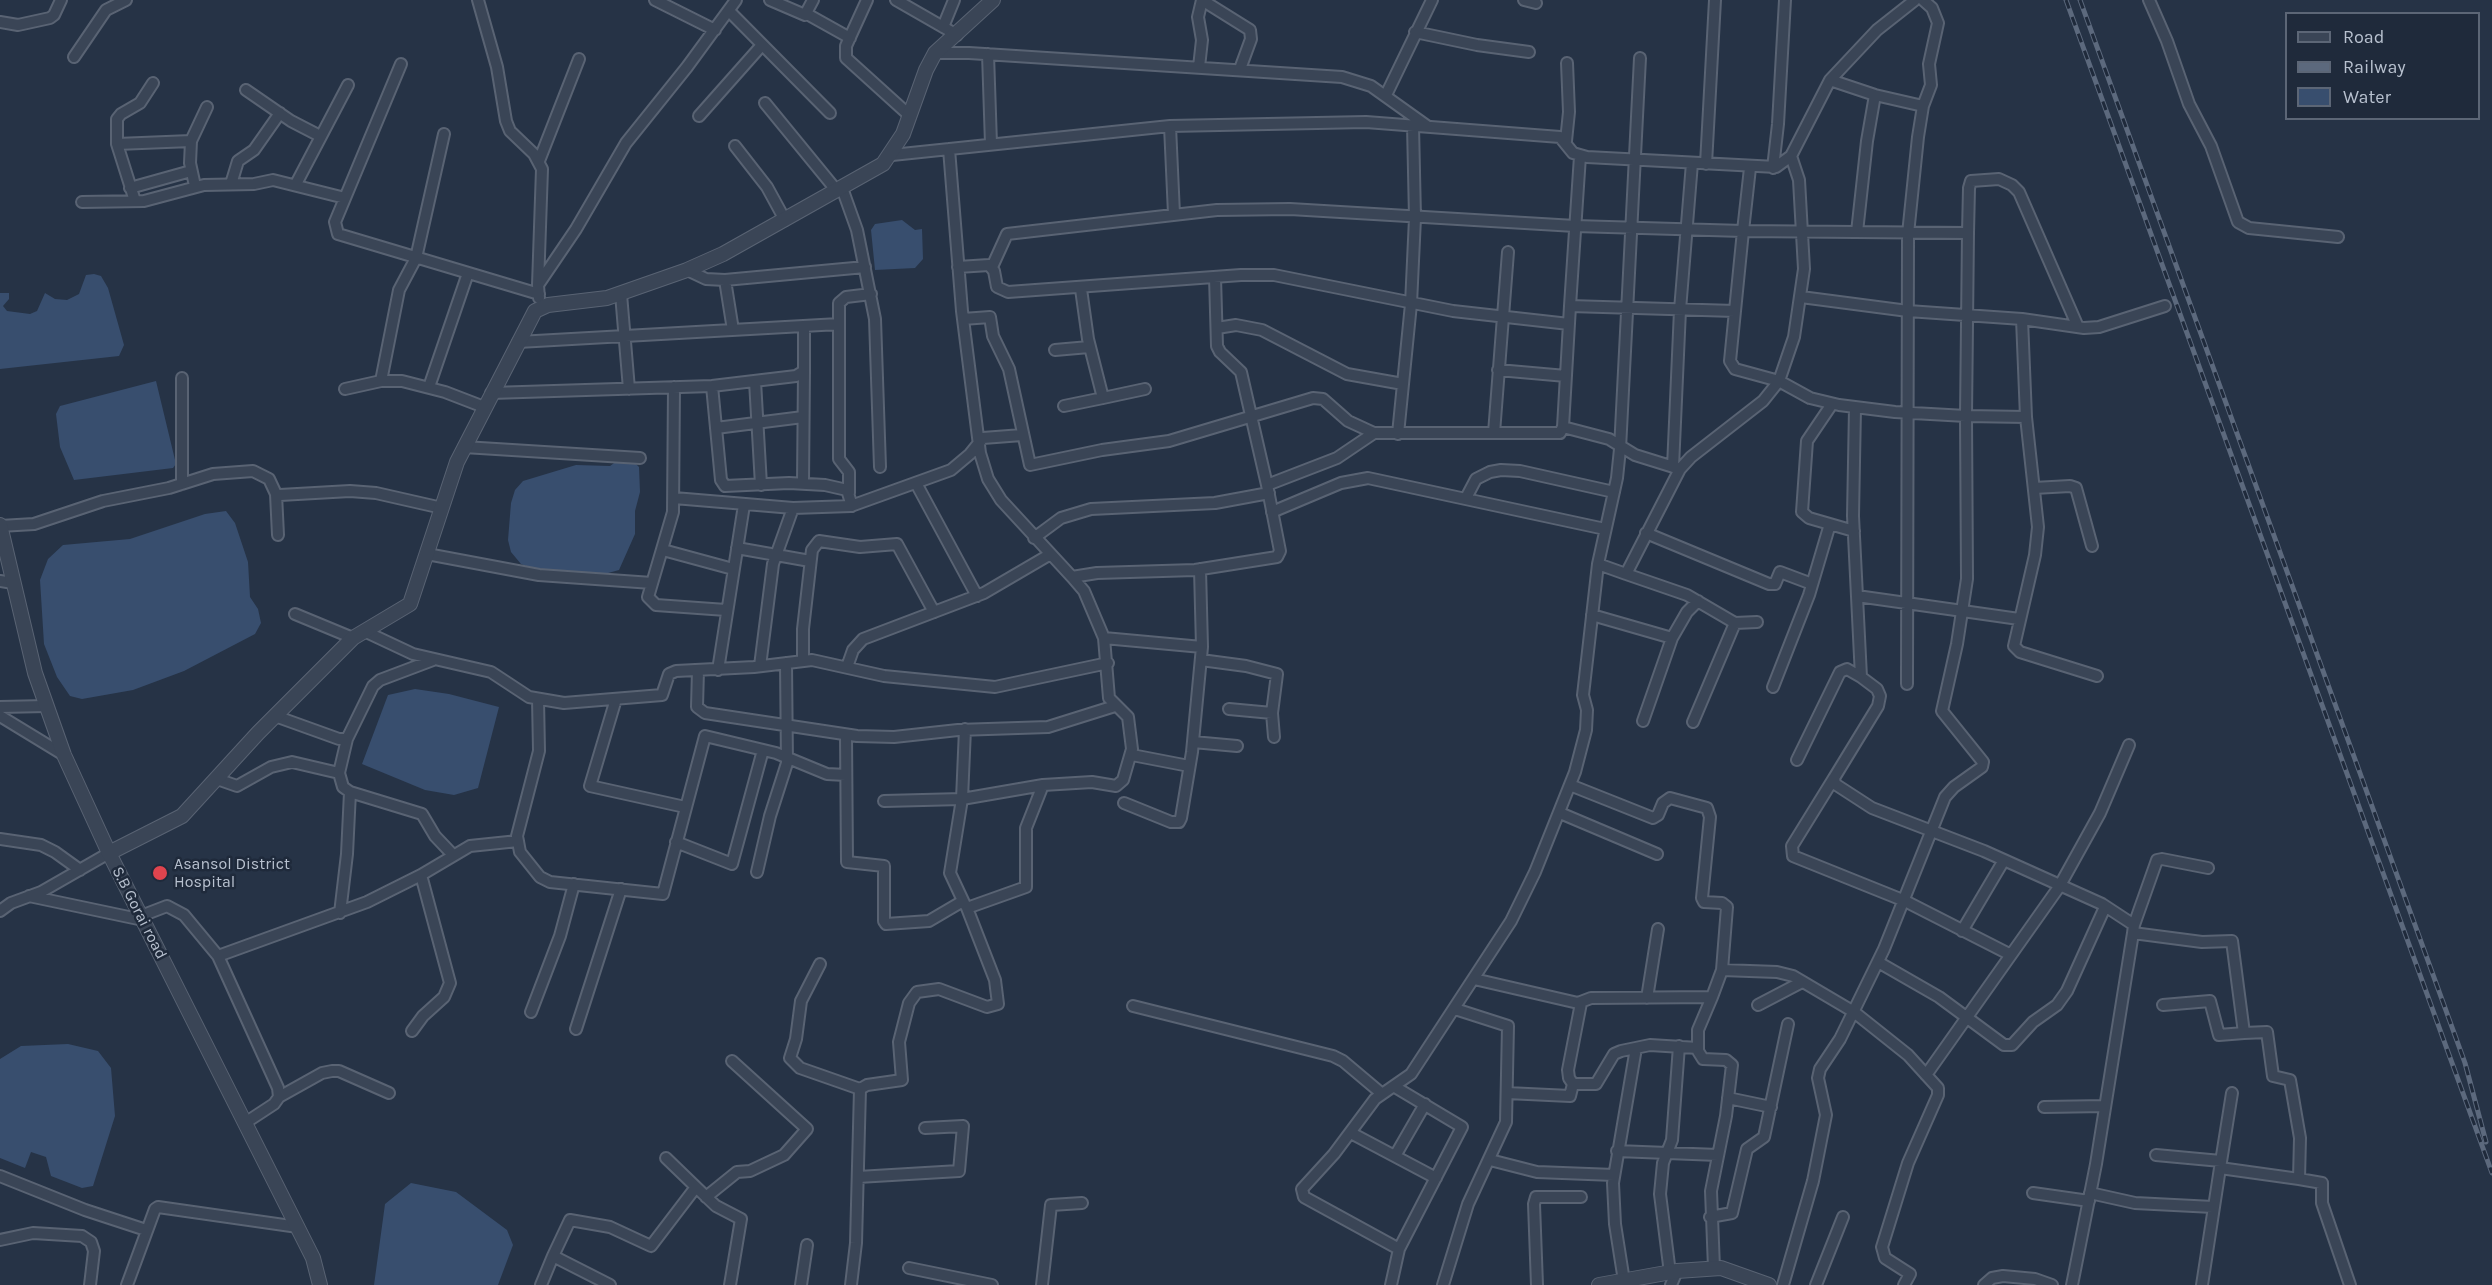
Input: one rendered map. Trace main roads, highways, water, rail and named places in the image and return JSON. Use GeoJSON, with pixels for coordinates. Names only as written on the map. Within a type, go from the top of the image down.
{"type":"FeatureCollection","features":[{"type":"Feature","properties":{"kind":"water"},"geometry":{"type":"Polygon","coordinates":[[[902,220],[915,230],[922,229],[923,259],[915,268],[875,270],[871,230],[875,224],[902,220]]]}},
{"type":"Feature","properties":{"kind":"water"},"geometry":{"type":"Polygon","coordinates":[[[86,275],[101,276],[108,288],[124,345],[119,356],[0,369],[0,293],[9,293],[9,299],[3,306],[7,311],[30,314],[37,311],[45,293],[55,299],[67,300],[79,294],[86,275]]]}},
{"type":"Feature","properties":{"kind":"water"},"geometry":{"type":"Polygon","coordinates":[[[156,381],[176,464],[173,468],[74,480],[60,447],[56,414],[60,406],[156,381]]]}},
{"type":"Feature","properties":{"kind":"water"},"geometry":{"type":"Polygon","coordinates":[[[632,460],[639,467],[640,492],[635,511],[635,534],[619,570],[601,575],[543,573],[521,564],[511,552],[508,540],[511,503],[515,490],[523,481],[576,465],[610,466],[617,461],[632,460]]]}},
{"type":"Feature","properties":{"kind":"water"},"geometry":{"type":"Polygon","coordinates":[[[226,511],[235,523],[248,562],[250,597],[258,609],[261,623],[255,634],[184,671],[133,690],[82,699],[70,696],[57,677],[44,644],[40,580],[48,559],[63,545],[130,539],[205,514],[226,511]]]}},
{"type":"Feature","properties":{"kind":"water"},"geometry":{"type":"Polygon","coordinates":[[[415,689],[449,694],[499,707],[478,788],[454,795],[425,790],[362,764],[388,695],[415,689]]]}},
{"type":"Feature","properties":{"kind":"water"},"geometry":{"type":"Polygon","coordinates":[[[68,1044],[98,1051],[111,1068],[115,1116],[93,1186],[82,1188],[51,1176],[46,1157],[31,1152],[25,1168],[0,1158],[0,1059],[21,1046],[68,1044]]]}},
{"type":"Feature","properties":{"kind":"water"},"geometry":{"type":"Polygon","coordinates":[[[411,1183],[456,1192],[507,1230],[513,1245],[498,1285],[374,1285],[385,1204],[411,1183]]]}},
{"type":"Feature","properties":{"kind":"railway"},"geometry":{"type":"LineString","coordinates":[[2066,0],[2492,1173]]}},
{"type":"Feature","properties":{"kind":"railway"},"geometry":{"type":"LineString","coordinates":[[2080,0],[2465,1063],[2486,1142]]}},
{"type":"Feature","properties":{"kind":"place","name":"Asansol District Hospital"},"geometry":{"type":"Point","coordinates":[160,873]}}]}
